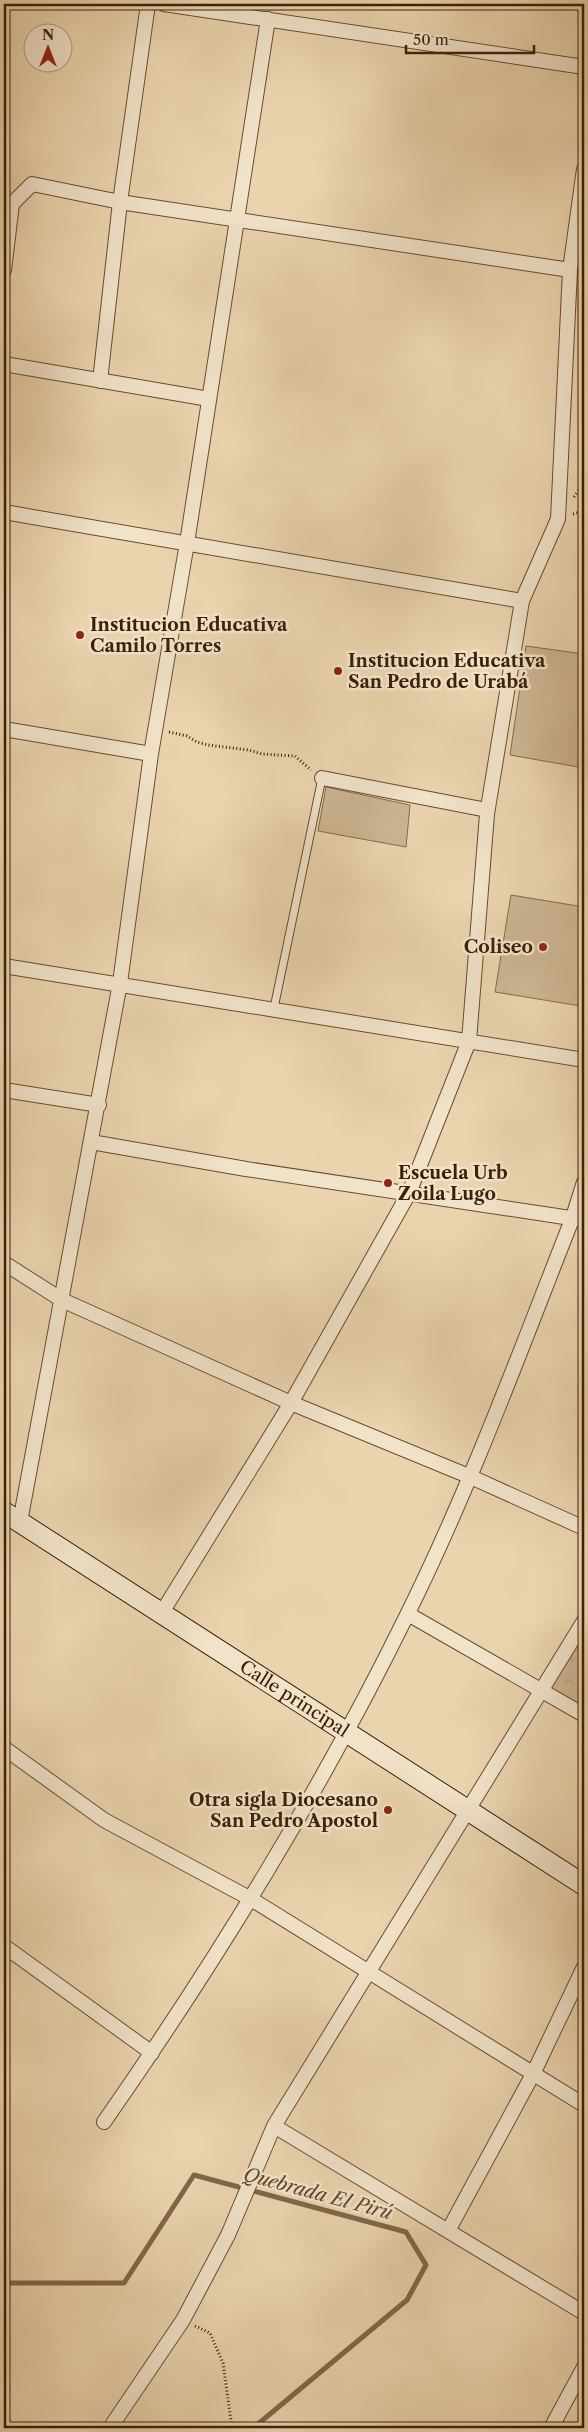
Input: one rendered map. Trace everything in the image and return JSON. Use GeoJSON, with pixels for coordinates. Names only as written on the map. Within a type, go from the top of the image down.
{"type":"FeatureCollection","features":[{"type":"Feature","properties":{"kind":"main road","name":"Calle principal"},"geometry":{"type":"LineString","coordinates":[[12,1517],[161,1614],[348,1731],[584,1885]]}},
{"type":"Feature","properties":{"kind":"street"},"geometry":{"type":"LineString","coordinates":[[100,381],[120,202],[148,4]]}},
{"type":"Feature","properties":{"kind":"street"},"geometry":{"type":"LineString","coordinates":[[164,4],[204,7],[268,19],[584,67]]}},
{"type":"Feature","properties":{"kind":"street"},"geometry":{"type":"LineString","coordinates":[[12,1517],[62,1300],[120,984],[151,754],[187,543],[268,19]]}},
{"type":"Feature","properties":{"kind":"street"},"geometry":{"type":"LineString","coordinates":[[161,1614],[291,1403],[409,1193],[470,1041],[488,810],[522,601],[558,519],[570,270],[584,169]]}},
{"type":"Feature","properties":{"kind":"street"},"geometry":{"type":"LineString","coordinates":[[4,270],[12,204],[32,184],[120,202],[237,221],[570,270]]}},
{"type":"Feature","properties":{"kind":"street"},"geometry":{"type":"LineString","coordinates":[[4,364],[209,399]]}},
{"type":"Feature","properties":{"kind":"street"},"geometry":{"type":"LineString","coordinates":[[4,512],[522,601]]}},
{"type":"Feature","properties":{"kind":"street"},"geometry":{"type":"LineString","coordinates":[[4,729],[151,754]]}},
{"type":"Feature","properties":{"kind":"street"},"geometry":{"type":"LineString","coordinates":[[322,778],[488,810]]}},
{"type":"Feature","properties":{"kind":"street"},"geometry":{"type":"LineString","coordinates":[[4,966],[274,1008],[584,1060]]}},
{"type":"Feature","properties":{"kind":"street"},"geometry":{"type":"LineString","coordinates":[[4,1090],[99,1106]]}},
{"type":"Feature","properties":{"kind":"street"},"geometry":{"type":"LineString","coordinates":[[91,1142],[246,1169],[578,1218]]}},
{"type":"Feature","properties":{"kind":"street"},"geometry":{"type":"LineString","coordinates":[[104,2122],[152,2053],[251,1899],[348,1731],[408,1614],[471,1477],[578,1218],[584,1182]]}},
{"type":"Feature","properties":{"kind":"street"},"geometry":{"type":"LineString","coordinates":[[4,1263],[62,1300],[291,1403],[471,1477],[584,1528]]}},
{"type":"Feature","properties":{"kind":"street"},"geometry":{"type":"LineString","coordinates":[[408,1614],[584,1715]]}},
{"type":"Feature","properties":{"kind":"street"},"geometry":{"type":"LineString","coordinates":[[110,2428],[183,2320],[228,2235],[274,2126],[584,1621]]}},
{"type":"Feature","properties":{"kind":"street"},"geometry":{"type":"LineString","coordinates":[[4,1748],[104,1820],[251,1899],[584,2105]]}},
{"type":"Feature","properties":{"kind":"street"},"geometry":{"type":"LineString","coordinates":[[4,1946],[152,2053]]}},
{"type":"Feature","properties":{"kind":"street"},"geometry":{"type":"LineString","coordinates":[[448,2231],[533,2074],[584,1967]]}},
{"type":"Feature","properties":{"kind":"street"},"geometry":{"type":"LineString","coordinates":[[274,2126],[584,2313]]}},
{"type":"Feature","properties":{"kind":"street"},"geometry":{"type":"LineString","coordinates":[[551,2428],[584,2367]]}},
{"type":"Feature","properties":{"kind":"lane"},"geometry":{"type":"LineString","coordinates":[[274,1008],[322,778]]}},
{"type":"Feature","properties":{"kind":"path"},"geometry":{"type":"LineString","coordinates":[[155,731],[187,736],[197,742],[208,745],[250,750],[262,754],[294,756],[322,778]]}},
{"type":"Feature","properties":{"kind":"path"},"geometry":{"type":"LineString","coordinates":[[183,2320],[210,2334],[223,2363],[232,2428]]}},
{"type":"Feature","properties":{"kind":"green space"},"geometry":{"type":"Polygon","coordinates":[[[526,646],[584,654],[584,768],[510,755],[526,646]]]}},
{"type":"Feature","properties":{"kind":"green space"},"geometry":{"type":"Polygon","coordinates":[[[326,787],[410,805],[406,847],[318,831],[326,787]]]}},
{"type":"Feature","properties":{"kind":"green space","name":"Coliseo"},"geometry":{"type":"Polygon","coordinates":[[[511,895],[584,907],[584,987],[581,1006],[495,992],[511,895]]]}},
{"type":"Feature","properties":{"kind":"green space"},"geometry":{"type":"Polygon","coordinates":[[[584,1622],[584,1715],[541,1691],[584,1622]]]}},
{"type":"Feature","properties":{"kind":"waterway","name":"Quebrada El Pirú"},"geometry":{"type":"LineString","coordinates":[[4,2283],[124,2283],[194,2175],[406,2232],[426,2265],[407,2300],[258,2424],[262,2428]]}},
{"type":"Feature","properties":{"kind":"place","name":"Institucion Educativa Camilo Torres"},"geometry":{"type":"Point","coordinates":[80,635]}},
{"type":"Feature","properties":{"kind":"place","name":"Institucion Educativa San Pedro de Urabá"},"geometry":{"type":"Point","coordinates":[338,671]}},
{"type":"Feature","properties":{"kind":"place","name":"Coliseo"},"geometry":{"type":"Point","coordinates":[543,947]}},
{"type":"Feature","properties":{"kind":"place","name":"Escuela Urb Zoila Lugo"},"geometry":{"type":"Point","coordinates":[388,1183]}},
{"type":"Feature","properties":{"kind":"place","name":"Otra sigla Diocesano San Pedro Apostol"},"geometry":{"type":"Point","coordinates":[388,1810]}}]}
